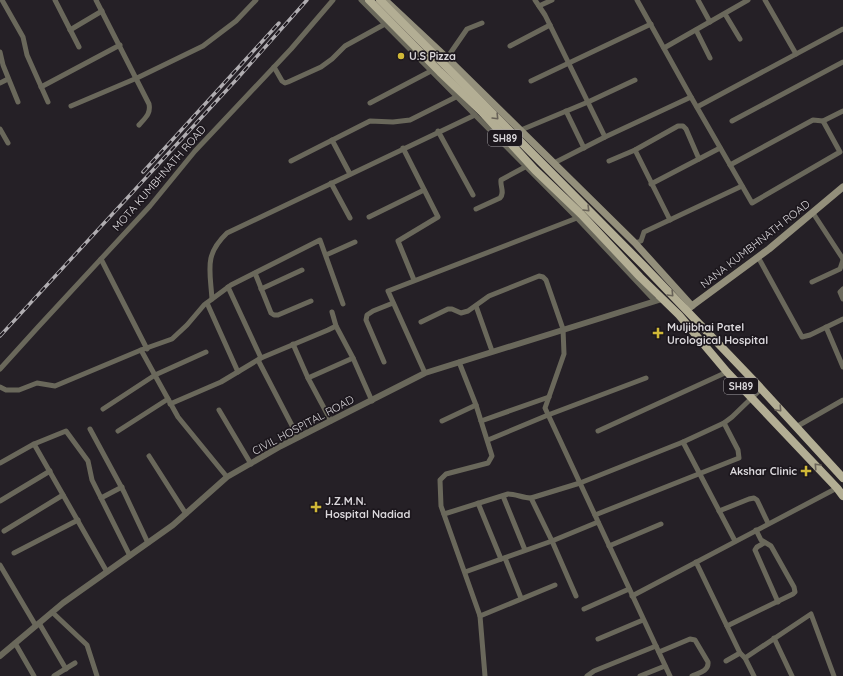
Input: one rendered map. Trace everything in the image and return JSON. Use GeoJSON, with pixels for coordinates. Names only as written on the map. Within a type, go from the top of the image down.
{"type":"FeatureCollection","features":[{"type":"Feature","properties":{"kind":"main road","name":"SH89"},"geometry":{"type":"LineString","coordinates":[[369,0],[481,112],[535,170],[581,214],[640,277],[659,300],[679,315],[727,372],[843,496]]}},
{"type":"Feature","properties":{"kind":"main road","name":"SH89"},"geometry":{"type":"LineString","coordinates":[[380,0],[644,266],[690,308],[761,389],[843,478]]}},
{"type":"Feature","properties":{"kind":"main road"},"geometry":{"type":"LineString","coordinates":[[385,0],[447,58],[636,243],[690,308]]}},
{"type":"Feature","properties":{"kind":"main road","name":"NANA KUMBHNATH ROAD"},"geometry":{"type":"LineString","coordinates":[[679,315],[758,257],[813,214],[843,187]]}},
{"type":"Feature","properties":{"kind":"street"},"geometry":{"type":"LineString","coordinates":[[2,0],[22,37],[27,55],[48,102]]}},
{"type":"Feature","properties":{"kind":"street"},"geometry":{"type":"LineString","coordinates":[[55,0],[79,47]]}},
{"type":"Feature","properties":{"kind":"street"},"geometry":{"type":"LineString","coordinates":[[96,0],[146,96],[150,109],[149,114],[139,125]]}},
{"type":"Feature","properties":{"kind":"street"},"geometry":{"type":"LineString","coordinates":[[71,106],[137,78],[203,46],[236,21],[256,0]]}},
{"type":"Feature","properties":{"kind":"street","name":"MOTA KUMBHNATH ROAD"},"geometry":{"type":"LineString","coordinates":[[0,369],[150,206],[220,124],[274,67],[333,0]]}},
{"type":"Feature","properties":{"kind":"street"},"geometry":{"type":"LineString","coordinates":[[361,0],[456,97],[475,114],[525,167],[659,300]]}},
{"type":"Feature","properties":{"kind":"street"},"geometry":{"type":"LineString","coordinates":[[535,0],[550,25],[605,137]]}},
{"type":"Feature","properties":{"kind":"street"},"geometry":{"type":"LineString","coordinates":[[539,6],[552,0]]}},
{"type":"Feature","properties":{"kind":"street"},"geometry":{"type":"LineString","coordinates":[[637,0],[696,107],[752,203],[840,152],[823,121]]}},
{"type":"Feature","properties":{"kind":"street"},"geometry":{"type":"LineString","coordinates":[[698,0],[710,22]]}},
{"type":"Feature","properties":{"kind":"street"},"geometry":{"type":"LineString","coordinates":[[664,48],[748,0]]}},
{"type":"Feature","properties":{"kind":"street"},"geometry":{"type":"LineString","coordinates":[[765,0],[796,54]]}},
{"type":"Feature","properties":{"kind":"street"},"geometry":{"type":"LineString","coordinates":[[70,30],[102,11]]}},
{"type":"Feature","properties":{"kind":"street"},"geometry":{"type":"LineString","coordinates":[[724,14],[740,39]]}},
{"type":"Feature","properties":{"kind":"street"},"geometry":{"type":"LineString","coordinates":[[447,58],[467,29],[482,23]]}},
{"type":"Feature","properties":{"kind":"street"},"geometry":{"type":"LineString","coordinates":[[274,67],[282,81],[285,83],[288,82],[321,67],[332,59],[345,46],[385,24]]}},
{"type":"Feature","properties":{"kind":"street"},"geometry":{"type":"LineString","coordinates":[[531,81],[650,24]]}},
{"type":"Feature","properties":{"kind":"street"},"geometry":{"type":"LineString","coordinates":[[510,46],[550,25]]}},
{"type":"Feature","properties":{"kind":"street"},"geometry":{"type":"LineString","coordinates":[[696,107],[843,29]]}},
{"type":"Feature","properties":{"kind":"street"},"geometry":{"type":"LineString","coordinates":[[696,30],[710,58]]}},
{"type":"Feature","properties":{"kind":"street"},"geometry":{"type":"LineString","coordinates":[[41,87],[120,45]]}},
{"type":"Feature","properties":{"kind":"street"},"geometry":{"type":"LineString","coordinates":[[0,52],[8,79],[18,102]]}},
{"type":"Feature","properties":{"kind":"street"},"geometry":{"type":"LineString","coordinates":[[732,121],[843,62]]}},
{"type":"Feature","properties":{"kind":"street"},"geometry":{"type":"LineString","coordinates":[[370,103],[431,71]]}},
{"type":"Feature","properties":{"kind":"street"},"geometry":{"type":"LineString","coordinates":[[0,83],[8,79]]}},
{"type":"Feature","properties":{"kind":"street"},"geometry":{"type":"LineString","coordinates":[[521,130],[588,102],[635,80]]}},
{"type":"Feature","properties":{"kind":"street"},"geometry":{"type":"LineString","coordinates":[[291,161],[370,121],[394,122],[410,120],[456,97]]}},
{"type":"Feature","properties":{"kind":"street"},"geometry":{"type":"LineString","coordinates":[[554,163],[605,137],[691,97]]}},
{"type":"Feature","properties":{"kind":"street"},"geometry":{"type":"LineString","coordinates":[[566,111],[584,148]]}},
{"type":"Feature","properties":{"kind":"street"},"geometry":{"type":"LineString","coordinates":[[730,165],[813,120],[823,121],[843,111]]}},
{"type":"Feature","properties":{"kind":"street"},"geometry":{"type":"LineString","coordinates":[[212,299],[209,267],[212,251],[217,243],[227,233],[475,114]]}},
{"type":"Feature","properties":{"kind":"street"},"geometry":{"type":"LineString","coordinates":[[609,161],[635,150],[678,126],[683,126],[686,128],[699,159]]}},
{"type":"Feature","properties":{"kind":"street"},"geometry":{"type":"LineString","coordinates":[[0,129],[8,143]]}},
{"type":"Feature","properties":{"kind":"street"},"geometry":{"type":"LineString","coordinates":[[438,131],[473,195]]}},
{"type":"Feature","properties":{"kind":"street"},"geometry":{"type":"LineString","coordinates":[[332,140],[350,174]]}},
{"type":"Feature","properties":{"kind":"street"},"geometry":{"type":"LineString","coordinates":[[403,148],[438,216],[398,241],[414,280]]}},
{"type":"Feature","properties":{"kind":"street"},"geometry":{"type":"LineString","coordinates":[[652,184],[720,148]]}},
{"type":"Feature","properties":{"kind":"street"},"geometry":{"type":"LineString","coordinates":[[635,150],[670,220]]}},
{"type":"Feature","properties":{"kind":"street"},"geometry":{"type":"LineString","coordinates":[[476,209],[500,198],[502,196],[501,180],[525,167]]}},
{"type":"Feature","properties":{"kind":"street"},"geometry":{"type":"LineString","coordinates":[[331,183],[350,218]]}},
{"type":"Feature","properties":{"kind":"street"},"geometry":{"type":"LineString","coordinates":[[636,243],[641,241],[644,232],[742,186]]}},
{"type":"Feature","properties":{"kind":"street"},"geometry":{"type":"LineString","coordinates":[[368,217],[424,190]]}},
{"type":"Feature","properties":{"kind":"street"},"geometry":{"type":"LineString","coordinates":[[812,282],[840,269],[843,263],[813,214]]}},
{"type":"Feature","properties":{"kind":"street"},"geometry":{"type":"LineString","coordinates":[[425,373],[388,291],[577,218]]}},
{"type":"Feature","properties":{"kind":"street"},"geometry":{"type":"LineString","coordinates":[[0,386],[6,390],[19,390],[38,383],[55,386],[140,350],[172,340],[207,303],[228,287],[320,240],[343,304]]}},
{"type":"Feature","properties":{"kind":"street"},"geometry":{"type":"LineString","coordinates":[[326,255],[355,242]]}},
{"type":"Feature","properties":{"kind":"street"},"geometry":{"type":"LineString","coordinates":[[758,257],[802,337],[843,319]]}},
{"type":"Feature","properties":{"kind":"street"},"geometry":{"type":"LineString","coordinates":[[101,259],[146,348]]}},
{"type":"Feature","properties":{"kind":"street"},"geometry":{"type":"LineString","coordinates":[[261,288],[302,270]]}},
{"type":"Feature","properties":{"kind":"street"},"geometry":{"type":"LineString","coordinates":[[255,273],[271,313],[274,316],[311,301]]}},
{"type":"Feature","properties":{"kind":"street"},"geometry":{"type":"LineString","coordinates":[[421,322],[452,309],[461,313],[468,311],[489,296],[538,276],[543,277],[546,280],[563,329],[564,354],[545,408],[670,676]]}},
{"type":"Feature","properties":{"kind":"street"},"geometry":{"type":"LineString","coordinates":[[228,287],[259,359],[298,437]]}},
{"type":"Feature","properties":{"kind":"street"},"geometry":{"type":"LineString","coordinates":[[843,289],[840,292],[843,299]]}},
{"type":"Feature","properties":{"kind":"street","name":"CIVIL HOSPITAL ROAD"},"geometry":{"type":"LineString","coordinates":[[0,656],[63,603],[172,526],[227,477],[298,437],[425,373],[659,300]]}},
{"type":"Feature","properties":{"kind":"street"},"geometry":{"type":"LineString","coordinates":[[207,303],[238,372]]}},
{"type":"Feature","properties":{"kind":"street"},"geometry":{"type":"LineString","coordinates":[[384,362],[366,320],[367,315],[393,303]]}},
{"type":"Feature","properties":{"kind":"street"},"geometry":{"type":"LineString","coordinates":[[476,306],[492,351]]}},
{"type":"Feature","properties":{"kind":"street"},"geometry":{"type":"LineString","coordinates":[[332,312],[336,326],[353,358],[372,401]]}},
{"type":"Feature","properties":{"kind":"street"},"geometry":{"type":"LineString","coordinates":[[118,431],[169,401],[221,382],[259,359],[336,326]]}},
{"type":"Feature","properties":{"kind":"street"},"geometry":{"type":"LineString","coordinates":[[826,327],[843,367]]}},
{"type":"Feature","properties":{"kind":"street"},"geometry":{"type":"LineString","coordinates":[[293,344],[308,378],[331,421]]}},
{"type":"Feature","properties":{"kind":"street"},"geometry":{"type":"LineString","coordinates":[[140,350],[178,417],[227,477]]}},
{"type":"Feature","properties":{"kind":"street"},"geometry":{"type":"LineString","coordinates":[[103,409],[155,376],[206,352]]}},
{"type":"Feature","properties":{"kind":"street"},"geometry":{"type":"LineString","coordinates":[[308,378],[353,358]]}},
{"type":"Feature","properties":{"kind":"street"},"geometry":{"type":"LineString","coordinates":[[459,362],[476,405],[492,456],[488,462],[446,474],[440,480],[441,506],[480,616],[485,676]]}},
{"type":"Feature","properties":{"kind":"street"},"geometry":{"type":"LineString","coordinates":[[598,430],[727,372]]}},
{"type":"Feature","properties":{"kind":"street"},"geometry":{"type":"LineString","coordinates":[[488,440],[548,415],[646,378]]}},
{"type":"Feature","properties":{"kind":"street"},"geometry":{"type":"LineString","coordinates":[[444,514],[503,496],[514,494],[523,498],[531,498],[580,483],[683,442],[724,423],[761,389]]}},
{"type":"Feature","properties":{"kind":"street"},"geometry":{"type":"LineString","coordinates":[[481,421],[549,397]]}},
{"type":"Feature","properties":{"kind":"street"},"geometry":{"type":"LineString","coordinates":[[796,427],[843,400]]}},
{"type":"Feature","properties":{"kind":"street"},"geometry":{"type":"LineString","coordinates":[[442,421],[476,405]]}},
{"type":"Feature","properties":{"kind":"street"},"geometry":{"type":"LineString","coordinates":[[219,410],[251,464]]}},
{"type":"Feature","properties":{"kind":"street"},"geometry":{"type":"LineString","coordinates":[[595,515],[739,458],[738,450],[724,423]]}},
{"type":"Feature","properties":{"kind":"street"},"geometry":{"type":"LineString","coordinates":[[90,429],[122,487],[148,543]]}},
{"type":"Feature","properties":{"kind":"street"},"geometry":{"type":"LineString","coordinates":[[0,463],[34,444],[66,431],[88,461],[92,480],[130,556]]}},
{"type":"Feature","properties":{"kind":"street"},"geometry":{"type":"LineString","coordinates":[[683,442],[734,541]]}},
{"type":"Feature","properties":{"kind":"street"},"geometry":{"type":"LineString","coordinates":[[34,444],[107,572]]}},
{"type":"Feature","properties":{"kind":"street"},"geometry":{"type":"LineString","coordinates":[[149,456],[186,514]]}},
{"type":"Feature","properties":{"kind":"street"},"geometry":{"type":"LineString","coordinates":[[0,501],[50,471]]}},
{"type":"Feature","properties":{"kind":"street"},"geometry":{"type":"LineString","coordinates":[[101,498],[122,487]]}},
{"type":"Feature","properties":{"kind":"street"},"geometry":{"type":"LineString","coordinates":[[632,596],[837,488]]}},
{"type":"Feature","properties":{"kind":"street"},"geometry":{"type":"LineString","coordinates":[[4,531],[63,495]]}},
{"type":"Feature","properties":{"kind":"street"},"geometry":{"type":"LineString","coordinates":[[503,496],[525,550]]}},
{"type":"Feature","properties":{"kind":"street"},"geometry":{"type":"LineString","coordinates":[[531,498],[576,596]]}},
{"type":"Feature","properties":{"kind":"street"},"geometry":{"type":"LineString","coordinates":[[719,512],[749,498],[754,498],[758,500],[768,523]]}},
{"type":"Feature","properties":{"kind":"street"},"geometry":{"type":"LineString","coordinates":[[478,503],[522,598]]}},
{"type":"Feature","properties":{"kind":"street"},"geometry":{"type":"LineString","coordinates":[[14,553],[78,520]]}},
{"type":"Feature","properties":{"kind":"street"},"geometry":{"type":"LineString","coordinates":[[465,572],[552,541],[598,522]]}},
{"type":"Feature","properties":{"kind":"street"},"geometry":{"type":"LineString","coordinates":[[609,546],[661,524]]}},
{"type":"Feature","properties":{"kind":"street"},"geometry":{"type":"LineString","coordinates":[[727,626],[778,602],[795,592],[794,587],[771,546],[761,540],[756,530]]}},
{"type":"Feature","properties":{"kind":"street"},"geometry":{"type":"LineString","coordinates":[[764,543],[755,550],[778,602]]}},
{"type":"Feature","properties":{"kind":"street"},"geometry":{"type":"LineString","coordinates":[[696,562],[740,652],[745,658],[754,676]]}},
{"type":"Feature","properties":{"kind":"street"},"geometry":{"type":"LineString","coordinates":[[0,565],[66,669]]}},
{"type":"Feature","properties":{"kind":"street"},"geometry":{"type":"LineString","coordinates":[[480,616],[555,586]]}},
{"type":"Feature","properties":{"kind":"street"},"geometry":{"type":"LineString","coordinates":[[584,609],[629,589]]}},
{"type":"Feature","properties":{"kind":"street"},"geometry":{"type":"LineString","coordinates":[[52,612],[87,645],[97,676]]}},
{"type":"Feature","properties":{"kind":"street"},"geometry":{"type":"LineString","coordinates":[[745,658],[811,614],[834,676]]}},
{"type":"Feature","properties":{"kind":"street"},"geometry":{"type":"LineString","coordinates":[[598,639],[644,620]]}},
{"type":"Feature","properties":{"kind":"street"},"geometry":{"type":"LineString","coordinates":[[774,638],[792,676]]}},
{"type":"Feature","properties":{"kind":"street"},"geometry":{"type":"LineString","coordinates":[[659,652],[690,639],[695,640],[708,662],[708,666],[706,670],[692,676]]}},
{"type":"Feature","properties":{"kind":"street"},"geometry":{"type":"LineString","coordinates":[[15,643],[34,676]]}},
{"type":"Feature","properties":{"kind":"street"},"geometry":{"type":"LineString","coordinates":[[587,676],[594,671],[656,646]]}},
{"type":"Feature","properties":{"kind":"street"},"geometry":{"type":"LineString","coordinates":[[726,661],[740,652]]}},
{"type":"Feature","properties":{"kind":"street"},"geometry":{"type":"LineString","coordinates":[[54,676],[75,663]]}},
{"type":"Feature","properties":{"kind":"street"},"geometry":{"type":"LineString","coordinates":[[640,676],[665,666]]}},
{"type":"Feature","properties":{"kind":"railway"},"geometry":{"type":"LineString","coordinates":[[0,336],[236,80],[307,0]]}},
{"type":"Feature","properties":{"kind":"railway"},"geometry":{"type":"LineString","coordinates":[[143,172],[279,23]]}},
{"type":"Feature","properties":{"kind":"place","name":"U.S Pizza"},"geometry":{"type":"Point","coordinates":[401,56]}},
{"type":"Feature","properties":{"kind":"place","name":"Muljibhai Patel Urological Hospital"},"geometry":{"type":"Point","coordinates":[658,333]}},
{"type":"Feature","properties":{"kind":"place","name":"Akshar Clinic"},"geometry":{"type":"Point","coordinates":[806,471]}},
{"type":"Feature","properties":{"kind":"place","name":"J.Z.M.N. Hospital Nadiad"},"geometry":{"type":"Point","coordinates":[316,507]}}]}
